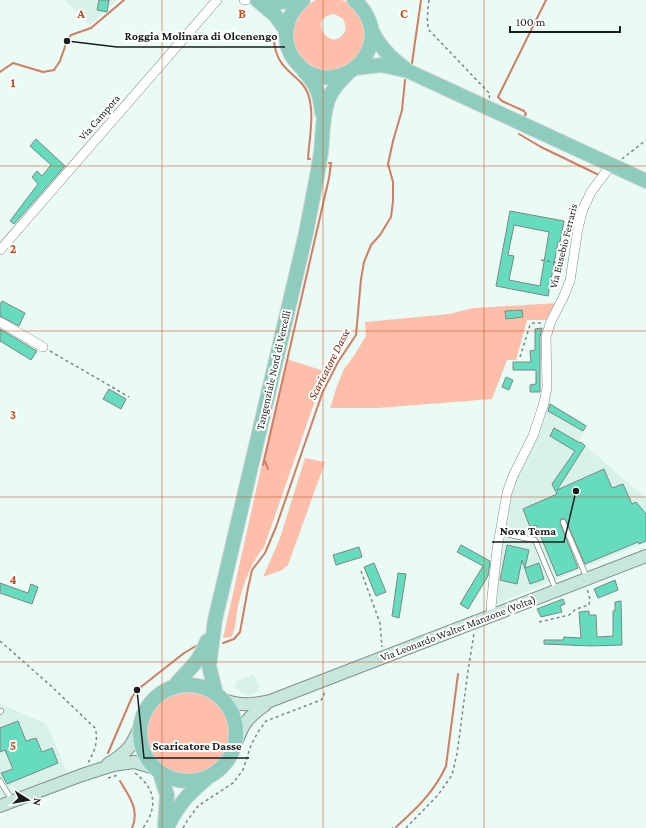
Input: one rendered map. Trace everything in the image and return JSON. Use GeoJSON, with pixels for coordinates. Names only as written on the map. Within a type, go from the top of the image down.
{"type":"FeatureCollection","features":[{"type":"Feature","properties":{"kind":"main road"},"geometry":{"type":"LineString","coordinates":[[257,0],[275,15],[286,30]]}},
{"type":"Feature","properties":{"kind":"main road"},"geometry":{"type":"LineString","coordinates":[[261,0],[280,2],[302,0]]}},
{"type":"Feature","properties":{"kind":"main road"},"geometry":{"type":"LineString","coordinates":[[286,30],[291,14],[302,0]]}},
{"type":"Feature","properties":{"kind":"main road"},"geometry":{"type":"LineString","coordinates":[[354,0],[366,13],[377,42],[389,56],[408,71]]}},
{"type":"Feature","properties":{"kind":"main road","name":"Tangenziale Nord di Vercelli"},"geometry":{"type":"LineString","coordinates":[[220,697],[209,666],[215,620],[306,233],[321,150],[323,120],[328,100],[334,88],[362,62],[368,50],[371,38],[371,29]]}},
{"type":"Feature","properties":{"kind":"main road","name":"Tangenziale Nord di Vercelli"},"geometry":{"type":"LineString","coordinates":[[286,30],[287,47],[293,58],[318,91],[323,120]]}},
{"type":"Feature","properties":{"kind":"main road"},"geometry":{"type":"LineString","coordinates":[[301,68],[324,77],[340,76],[352,70],[381,65],[408,71],[646,181]]}},
{"type":"Feature","properties":{"kind":"main road","name":"Via Leonardo Walter Manzone (Volta)"},"geometry":{"type":"LineString","coordinates":[[220,697],[241,705],[252,705],[270,701],[646,556]]}},
{"type":"Feature","properties":{"kind":"main road","name":"Tangenziale Nord di Vercelli"},"geometry":{"type":"LineString","coordinates":[[173,688],[199,659],[204,651],[215,620]]}},
{"type":"Feature","properties":{"kind":"main road","name":"Tangenziale Nord di Vercelli"},"geometry":{"type":"LineString","coordinates":[[166,828],[186,797],[208,778],[218,772],[228,761],[234,748],[236,727],[229,707],[220,697],[205,688],[189,685],[173,688],[154,699],[147,708],[142,722],[141,743],[147,759],[157,770],[171,778],[185,781],[196,781],[208,778]]}},
{"type":"Feature","properties":{"kind":"main road","name":"Via Leonardo Walter Manzone (Volta)"},"geometry":{"type":"LineString","coordinates":[[234,748],[242,728],[252,714],[270,701]]}},
{"type":"Feature","properties":{"kind":"main road"},"geometry":{"type":"LineString","coordinates":[[95,771],[126,751],[135,738],[142,722]]}},
{"type":"Feature","properties":{"kind":"main road"},"geometry":{"type":"LineString","coordinates":[[0,806],[113,765],[128,762],[139,763],[157,770]]}},
{"type":"Feature","properties":{"kind":"main road","name":"Tangenziale Nord di Vercelli"},"geometry":{"type":"LineString","coordinates":[[157,770],[167,795],[166,828]]}},
{"type":"Feature","properties":{"kind":"street","name":"Via Campora"},"geometry":{"type":"LineString","coordinates":[[0,250],[217,0]]}},
{"type":"Feature","properties":{"kind":"street","name":"Via Eusebio Ferraris"},"geometry":{"type":"LineString","coordinates":[[492,615],[491,607],[497,550],[507,493],[512,476],[533,436],[548,387],[546,337],[550,323],[563,298],[570,280],[578,228],[583,209],[591,192],[613,166]]}},
{"type":"Feature","properties":{"kind":"street"},"geometry":{"type":"LineString","coordinates":[[0,322],[43,347]]}},
{"type":"Feature","properties":{"kind":"lane"},"geometry":{"type":"LineString","coordinates":[[563,522],[586,579]]}},
{"type":"Feature","properties":{"kind":"lane"},"geometry":{"type":"LineString","coordinates":[[510,535],[535,540],[556,590]]}},
{"type":"Feature","properties":{"kind":"lane"},"geometry":{"type":"LineString","coordinates":[[0,781],[13,801]]}},
{"type":"Feature","properties":{"kind":"path"},"geometry":{"type":"LineString","coordinates":[[429,0],[427,24],[429,30],[490,94],[488,108]]}},
{"type":"Feature","properties":{"kind":"path"},"geometry":{"type":"LineString","coordinates":[[613,166],[646,140]]}},
{"type":"Feature","properties":{"kind":"path"},"geometry":{"type":"LineString","coordinates":[[541,260],[572,265]]}},
{"type":"Feature","properties":{"kind":"path"},"geometry":{"type":"LineString","coordinates":[[520,358],[530,325],[533,323],[550,323]]}},
{"type":"Feature","properties":{"kind":"path"},"geometry":{"type":"LineString","coordinates":[[43,347],[129,397]]}},
{"type":"Feature","properties":{"kind":"path"},"geometry":{"type":"LineString","coordinates":[[361,570],[380,623],[383,657]]}},
{"type":"Feature","properties":{"kind":"path"},"geometry":{"type":"LineString","coordinates":[[539,622],[569,615],[576,609],[589,605],[590,599],[586,579]]}},
{"type":"Feature","properties":{"kind":"path"},"geometry":{"type":"LineString","coordinates":[[406,828],[438,795],[452,774],[457,754],[476,621]]}},
{"type":"Feature","properties":{"kind":"path"},"geometry":{"type":"LineString","coordinates":[[0,641],[50,685],[95,728],[97,735],[95,771],[120,774]]}},
{"type":"Feature","properties":{"kind":"path"},"geometry":{"type":"LineString","coordinates":[[183,828],[198,806],[233,783],[243,770],[251,745],[266,721],[321,700],[324,696],[324,688],[321,681]]}},
{"type":"Feature","properties":{"kind":"path"},"geometry":{"type":"LineString","coordinates":[[130,772],[135,773],[143,779],[149,788],[153,802],[151,816],[143,828]]}},
{"type":"Feature","properties":{"kind":"shaded area"},"geometry":{"type":"Polygon","coordinates":[[[65,0],[117,0],[90,25],[65,0]]]}},
{"type":"Feature","properties":{"kind":"shaded area"},"geometry":{"type":"Polygon","coordinates":[[[316,0],[341,0],[349,3],[360,15],[364,32],[361,49],[357,56],[346,66],[333,70],[320,69],[308,64],[299,55],[293,43],[293,30],[299,16],[306,6],[316,0]],[[334,14],[326,17],[322,21],[321,27],[327,37],[333,39],[339,38],[344,33],[345,25],[342,18],[334,14]]]}},
{"type":"Feature","properties":{"kind":"shaded area"},"geometry":{"type":"Polygon","coordinates":[[[558,303],[548,320],[527,320],[516,360],[507,360],[492,399],[378,408],[330,408],[344,369],[366,336],[365,322],[449,314],[473,308],[558,303]]]}},
{"type":"Feature","properties":{"kind":"shaded area"},"geometry":{"type":"Polygon","coordinates":[[[287,359],[327,372],[317,395],[264,547],[250,569],[241,593],[234,631],[231,637],[223,638],[261,468],[287,359]]]}},
{"type":"Feature","properties":{"kind":"shaded area"},"geometry":{"type":"Polygon","coordinates":[[[547,401],[588,425],[579,440],[646,498],[646,542],[495,605],[495,587],[512,489],[530,446],[542,425],[547,401]]]}},
{"type":"Feature","properties":{"kind":"shaded area"},"geometry":{"type":"Polygon","coordinates":[[[305,458],[325,462],[288,565],[282,570],[263,577],[280,538],[305,458]]]}},
{"type":"Feature","properties":{"kind":"shaded area"},"geometry":{"type":"Polygon","coordinates":[[[254,674],[260,691],[248,696],[235,688],[236,681],[254,674]]]}},
{"type":"Feature","properties":{"kind":"shaded area"},"geometry":{"type":"Polygon","coordinates":[[[189,690],[205,694],[219,703],[228,717],[232,733],[228,749],[219,763],[205,772],[189,776],[173,772],[159,763],[150,749],[146,733],[150,717],[159,703],[173,694],[189,690]]]}},
{"type":"Feature","properties":{"kind":"shaded area"},"geometry":{"type":"Polygon","coordinates":[[[0,704],[46,723],[68,774],[4,799],[0,794],[0,704]]]}},
{"type":"Feature","properties":{"kind":"building"},"geometry":{"type":"Polygon","coordinates":[[[99,0],[109,0],[107,12],[97,10],[99,0]]]}},
{"type":"Feature","properties":{"kind":"building"},"geometry":{"type":"Polygon","coordinates":[[[36,139],[65,166],[14,224],[10,221],[38,184],[32,177],[37,171],[42,176],[51,165],[30,146],[36,139]]]}},
{"type":"Feature","properties":{"kind":"building"},"geometry":{"type":"Polygon","coordinates":[[[510,211],[564,221],[560,242],[558,242],[548,296],[496,286],[510,211]],[[514,225],[508,255],[514,256],[509,280],[540,286],[549,232],[514,225]]]}},
{"type":"Feature","properties":{"kind":"building"},"geometry":{"type":"Polygon","coordinates":[[[2,301],[25,313],[19,326],[0,316],[0,304],[2,301]]]}},
{"type":"Feature","properties":{"kind":"building"},"geometry":{"type":"Polygon","coordinates":[[[522,310],[523,317],[506,319],[505,311],[522,310]]]}},
{"type":"Feature","properties":{"kind":"building"},"geometry":{"type":"Polygon","coordinates":[[[542,328],[540,337],[540,392],[530,392],[530,385],[536,384],[536,370],[513,370],[513,362],[531,362],[530,351],[535,350],[535,329],[542,328]]]}},
{"type":"Feature","properties":{"kind":"building"},"geometry":{"type":"Polygon","coordinates":[[[0,329],[37,351],[31,360],[0,341],[0,329]]]}},
{"type":"Feature","properties":{"kind":"building"},"geometry":{"type":"Polygon","coordinates":[[[506,377],[513,380],[509,390],[502,387],[506,377]]]}},
{"type":"Feature","properties":{"kind":"building"},"geometry":{"type":"Polygon","coordinates":[[[109,389],[126,399],[121,409],[103,399],[109,389]]]}},
{"type":"Feature","properties":{"kind":"building"},"geometry":{"type":"Polygon","coordinates":[[[550,404],[586,426],[583,431],[548,411],[550,404]]]}},
{"type":"Feature","properties":{"kind":"building"},"geometry":{"type":"Polygon","coordinates":[[[554,428],[580,443],[581,442],[585,446],[557,490],[604,469],[612,488],[623,484],[632,504],[636,502],[646,514],[646,541],[639,544],[638,542],[585,564],[566,521],[564,518],[561,519],[560,523],[578,568],[557,576],[536,525],[530,527],[523,509],[557,494],[552,484],[575,451],[550,436],[554,428]]]}},
{"type":"Feature","properties":{"kind":"building"},"geometry":{"type":"Polygon","coordinates":[[[461,545],[490,561],[488,576],[468,609],[460,604],[483,566],[457,552],[461,545]]]}},
{"type":"Feature","properties":{"kind":"building"},"geometry":{"type":"Polygon","coordinates":[[[507,545],[529,550],[525,568],[539,563],[544,579],[530,584],[522,560],[517,584],[500,580],[507,545]]]}},
{"type":"Feature","properties":{"kind":"building"},"geometry":{"type":"Polygon","coordinates":[[[359,547],[362,557],[336,565],[333,555],[359,547]]]}},
{"type":"Feature","properties":{"kind":"building"},"geometry":{"type":"Polygon","coordinates":[[[374,563],[386,592],[376,596],[364,567],[374,563]]]}},
{"type":"Feature","properties":{"kind":"building"},"geometry":{"type":"Polygon","coordinates":[[[398,573],[406,574],[399,618],[392,616],[398,573]]]}},
{"type":"Feature","properties":{"kind":"building"},"geometry":{"type":"Polygon","coordinates":[[[615,580],[618,590],[598,598],[594,589],[615,580]]]}},
{"type":"Feature","properties":{"kind":"building"},"geometry":{"type":"Polygon","coordinates":[[[0,583],[28,593],[31,584],[38,587],[32,604],[0,593],[0,583]]]}},
{"type":"Feature","properties":{"kind":"building"},"geometry":{"type":"Polygon","coordinates":[[[563,599],[565,604],[560,606],[562,612],[541,617],[537,609],[563,599]]]}},
{"type":"Feature","properties":{"kind":"building"},"geometry":{"type":"Polygon","coordinates":[[[621,601],[622,645],[591,646],[544,644],[544,640],[563,640],[564,637],[581,638],[579,612],[589,611],[589,615],[596,615],[597,637],[613,636],[613,611],[615,611],[615,602],[621,601]]]}},
{"type":"Feature","properties":{"kind":"building"},"geometry":{"type":"Polygon","coordinates":[[[18,721],[26,741],[36,738],[42,752],[52,748],[58,763],[7,784],[1,773],[13,769],[5,750],[0,752],[0,728],[18,721]]]}},
{"type":"Feature","properties":{"kind":"waterway"},"geometry":{"type":"LineString","coordinates":[[0,72],[13,63],[43,72],[54,70],[60,61],[67,41],[71,35],[91,28],[124,0]]}},
{"type":"Feature","properties":{"kind":"waterway","name":"Scaricatore Dasse"},"geometry":{"type":"LineString","coordinates":[[412,63],[421,0]]}},
{"type":"Feature","properties":{"kind":"waterway"},"geometry":{"type":"LineString","coordinates":[[524,117],[526,114],[524,111],[502,101],[498,97],[546,0]]}},
{"type":"Feature","properties":{"kind":"waterway"},"geometry":{"type":"LineString","coordinates":[[273,35],[279,59],[302,84],[308,94],[311,110],[308,159],[310,159]]}},
{"type":"Feature","properties":{"kind":"waterway","name":"Scaricatore Dasse"},"geometry":{"type":"LineString","coordinates":[[223,643],[234,639],[240,632],[252,570],[265,553],[276,527],[323,391],[338,362],[356,335],[364,262],[371,245],[380,235],[391,217],[393,182],[388,164],[402,110],[405,80]]}},
{"type":"Feature","properties":{"kind":"waterway"},"geometry":{"type":"LineString","coordinates":[[519,134],[541,147],[599,175]]}},
{"type":"Feature","properties":{"kind":"waterway"},"geometry":{"type":"LineString","coordinates":[[263,465],[329,178],[331,163],[329,163]]}},
{"type":"Feature","properties":{"kind":"waterway"},"geometry":{"type":"LineString","coordinates":[[265,461],[268,469]]}},
{"type":"Feature","properties":{"kind":"waterway","name":"Scaricatore Dasse"},"geometry":{"type":"LineString","coordinates":[[108,753],[132,697],[137,690],[184,653],[196,646]]}},
{"type":"Feature","properties":{"kind":"waterway"},"geometry":{"type":"LineString","coordinates":[[396,827],[431,792],[446,766],[458,674]]}},
{"type":"Feature","properties":{"kind":"waterway","name":"Scaricatore Dasse"},"geometry":{"type":"LineString","coordinates":[[120,781],[130,798],[134,809],[135,815],[132,828]]}},
{"type":"Feature","properties":{"kind":"place","name":"Roggia Molinara di Olcenengo"},"geometry":{"type":"Point","coordinates":[67,41]}},
{"type":"Feature","properties":{"kind":"place","name":"Nova Tema"},"geometry":{"type":"Point","coordinates":[576,491]}},
{"type":"Feature","properties":{"kind":"place","name":"Scaricatore Dasse"},"geometry":{"type":"Point","coordinates":[137,690]}}]}
